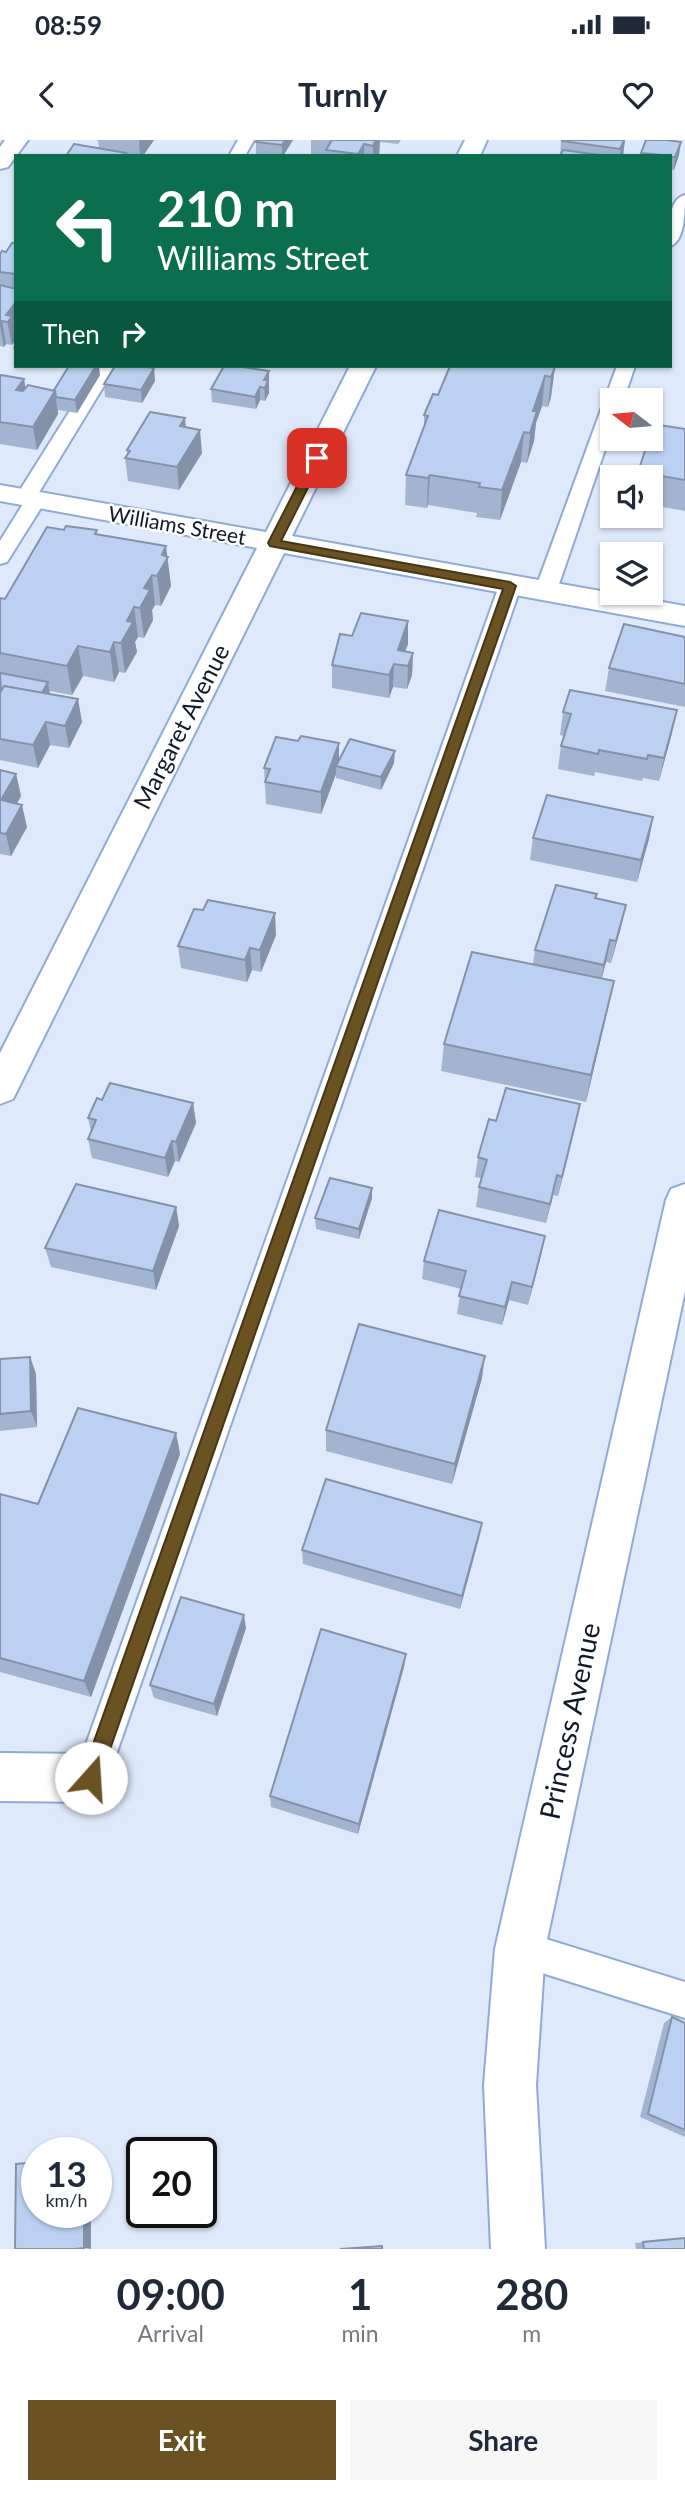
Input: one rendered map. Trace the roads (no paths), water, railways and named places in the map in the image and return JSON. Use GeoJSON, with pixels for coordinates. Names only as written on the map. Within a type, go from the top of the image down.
{"type":"FeatureCollection","features":[{"type":"Feature","properties":{"kind":"street"},"geometry":{"type":"LineString","coordinates":[[0,162],[17,140]]}},
{"type":"Feature","properties":{"kind":"street","name":"Margaret Avenue"},"geometry":{"type":"LineString","coordinates":[[0,1089],[362,368]]}},
{"type":"Feature","properties":{"kind":"street","name":"Williams Street"},"geometry":{"type":"LineString","coordinates":[[20,497],[685,616]]}},
{"type":"Feature","properties":{"kind":"street","name":"Princess Avenue"},"geometry":{"type":"LineString","coordinates":[[519,2249],[510,2085],[520,1949],[685,1200]]}},
{"type":"Feature","properties":{"kind":"street"},"geometry":{"type":"LineString","coordinates":[[0,1777],[91,1778]]}},
{"type":"Feature","properties":{"kind":"lane"},"geometry":{"type":"LineString","coordinates":[[672,236],[685,200]]}},
{"type":"Feature","properties":{"kind":"lane"},"geometry":{"type":"LineString","coordinates":[[0,557],[20,497],[106,368]]}},
{"type":"Feature","properties":{"kind":"lane"},"geometry":{"type":"LineString","coordinates":[[618,388],[625,368]]}},
{"type":"Feature","properties":{"kind":"lane"},"geometry":{"type":"LineString","coordinates":[[545,593],[600,439]]}},
{"type":"Feature","properties":{"kind":"lane"},"geometry":{"type":"LineString","coordinates":[[91,1778],[510,586]]}},
{"type":"Feature","properties":{"kind":"lane"},"geometry":{"type":"LineString","coordinates":[[520,1949],[685,2000]]}}]}
